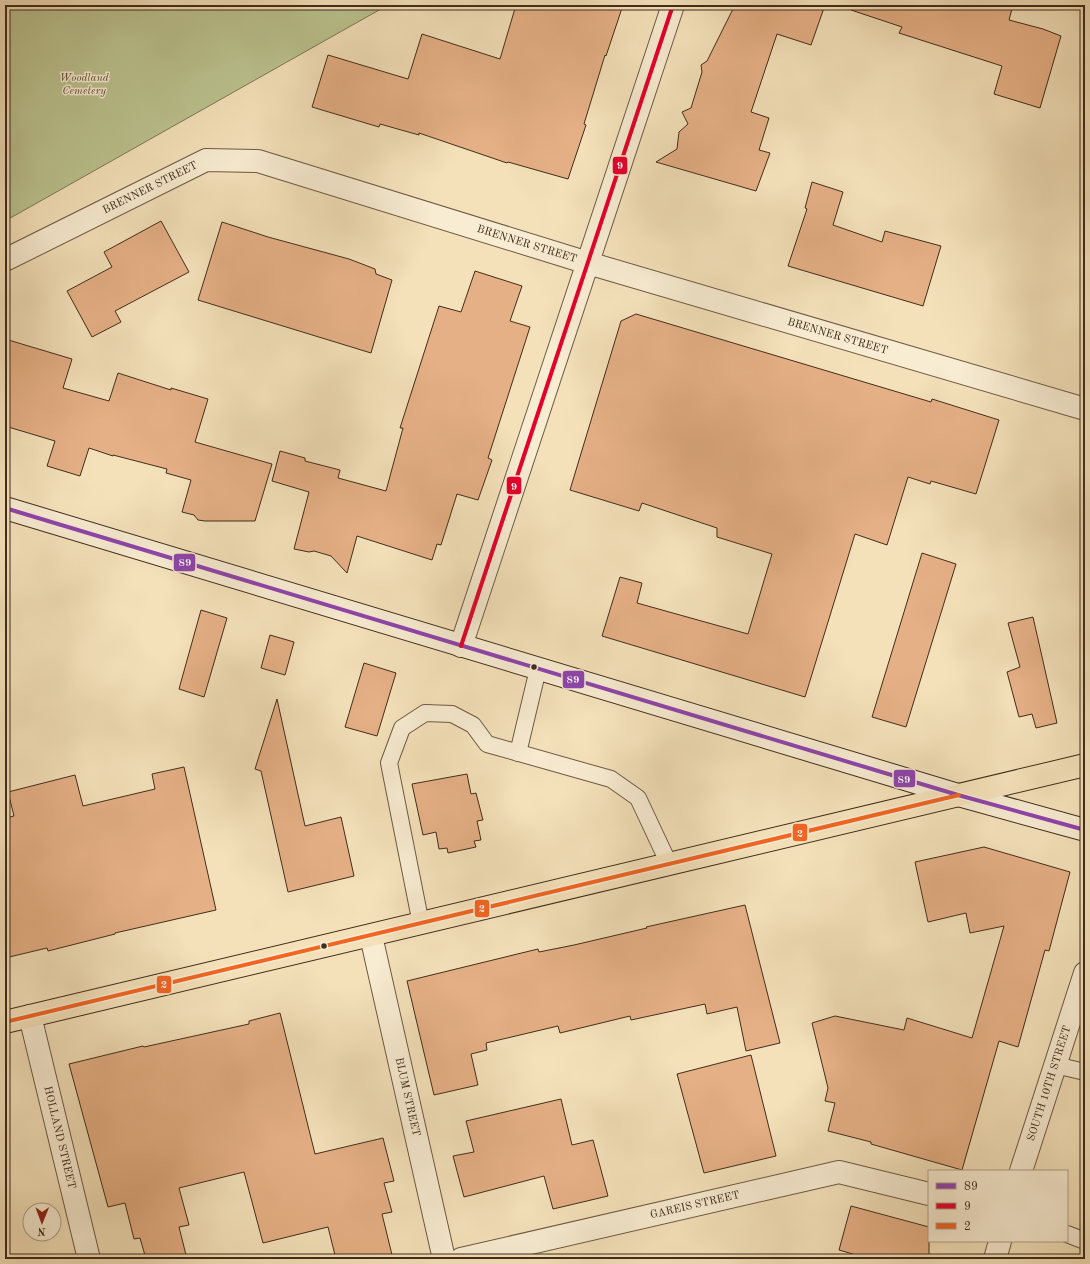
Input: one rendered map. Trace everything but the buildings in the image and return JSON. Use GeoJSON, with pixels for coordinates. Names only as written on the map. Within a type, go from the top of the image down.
{"type":"FeatureCollection","features":[{"type":"Feature","properties":{"kind":"main road"},"geometry":{"type":"LineString","coordinates":[[5,1022],[1085,765]]}},
{"type":"Feature","properties":{"kind":"street"},"geometry":{"type":"LineString","coordinates":[[461,646],[673,5]]}},
{"type":"Feature","properties":{"kind":"street","name":"BRENNER STREET"},"geometry":{"type":"LineString","coordinates":[[5,260],[206,160],[258,161],[588,263],[1085,409]]}},
{"type":"Feature","properties":{"kind":"street"},"geometry":{"type":"LineString","coordinates":[[5,508],[958,796],[1085,830]]}},
{"type":"Feature","properties":{"kind":"street","name":"BLUM STREET"},"geometry":{"type":"LineString","coordinates":[[371,936],[444,1259]]}},
{"type":"Feature","properties":{"kind":"street","name":"SOUTH 10TH STREET"},"geometry":{"type":"LineString","coordinates":[[1021,1170],[1085,973]]}},
{"type":"Feature","properties":{"kind":"street","name":"HOLLAND STREET"},"geometry":{"type":"LineString","coordinates":[[30,1016],[88,1259]]}},
{"type":"Feature","properties":{"kind":"street","name":"GAREIS STREET"},"geometry":{"type":"LineString","coordinates":[[461,1259],[840,1172],[928,1194]]}},
{"type":"Feature","properties":{"kind":"street"},"geometry":{"type":"LineString","coordinates":[[995,1259],[1000,1242]]}},
{"type":"Feature","properties":{"kind":"lane"},"geometry":{"type":"LineString","coordinates":[[518,753],[538,669]]}},
{"type":"Feature","properties":{"kind":"lane"},"geometry":{"type":"LineString","coordinates":[[421,924],[389,763],[402,728],[425,713],[452,714],[472,725],[487,744],[611,779],[638,798],[670,864]]}},
{"type":"Feature","properties":{"kind":"lane"},"geometry":{"type":"LineString","coordinates":[[1055,1065],[1085,1072]]}},
{"type":"Feature","properties":{"kind":"lane"},"geometry":{"type":"LineString","coordinates":[[1068,1234],[1085,1241]]}},
{"type":"Feature","properties":{"kind":"green space","name":"Woodland Cemetery"},"geometry":{"type":"Polygon","coordinates":[[[5,5],[388,5],[5,221],[5,5]]]}},
{"type":"Feature","properties":{"kind":"transit line","name":"9"},"geometry":{"type":"LineString","coordinates":[[461,646],[673,5]]}},
{"type":"Feature","properties":{"kind":"transit line","name":"89"},"geometry":{"type":"LineString","coordinates":[[5,508],[958,795],[1085,830]]}},
{"type":"Feature","properties":{"kind":"transit line","name":"2"},"geometry":{"type":"LineString","coordinates":[[5,1022],[959,795]]}}]}
